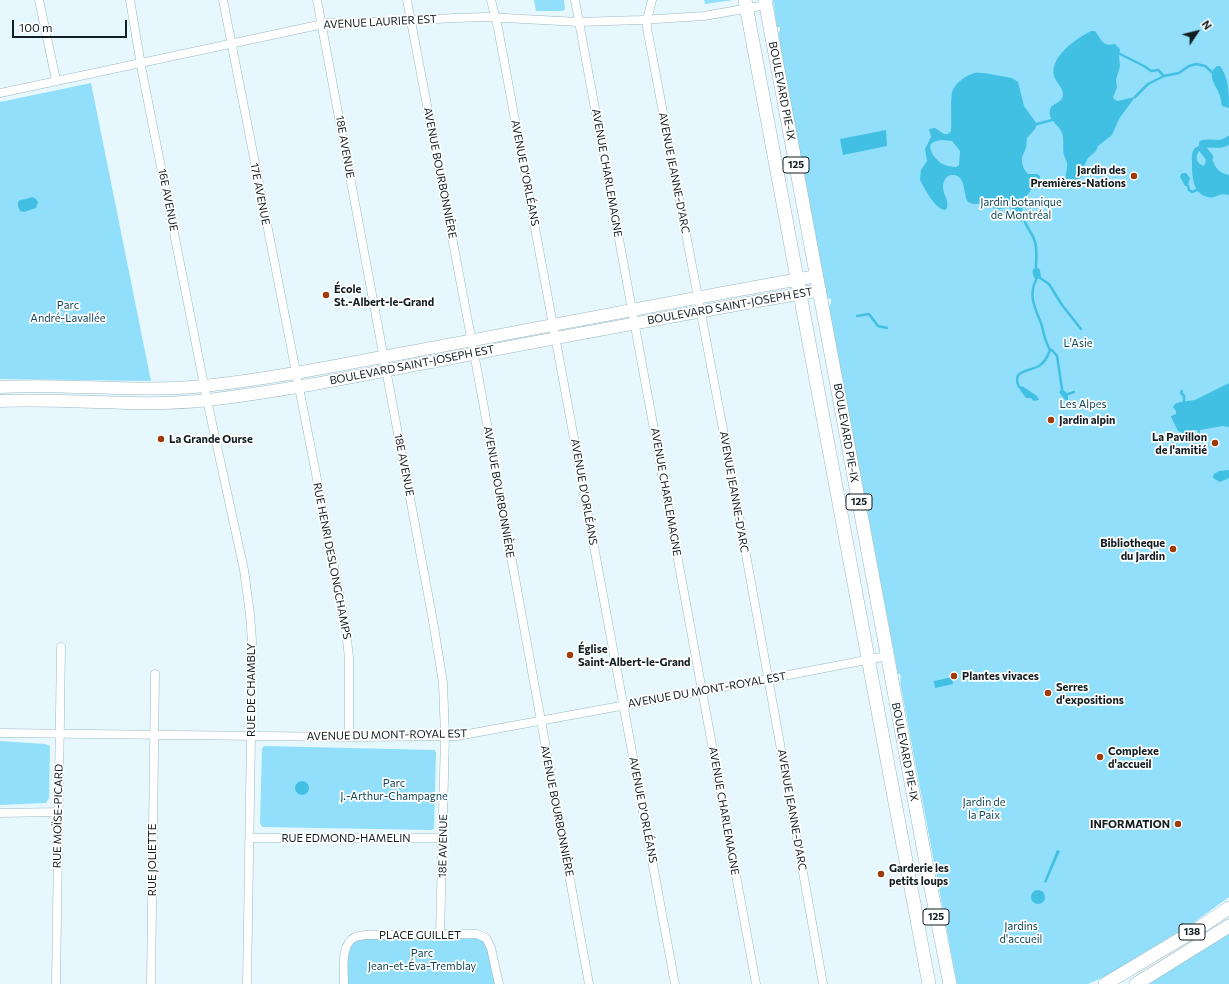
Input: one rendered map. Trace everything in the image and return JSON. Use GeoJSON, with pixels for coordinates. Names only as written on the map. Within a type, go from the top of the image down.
{"type":"FeatureCollection","features":[{"type":"Feature","properties":{"kind":"main road","name":"BOULEVARD PIE-IX"},"geometry":{"type":"LineString","coordinates":[[766,3],[936,918],[950,984]]}},
{"type":"Feature","properties":{"kind":"main road","name":"BOULEVARD PIE-IX"},"geometry":{"type":"LineString","coordinates":[[746,5],[929,984]]}},
{"type":"Feature","properties":{"kind":"main road","name":"BOULEVARD SAINT-JOSEPH EST"},"geometry":{"type":"LineString","coordinates":[[0,387],[58,386],[164,388],[204,386],[295,373],[817,276]]}},
{"type":"Feature","properties":{"kind":"main road","name":"BOULEVARD SAINT-JOSEPH EST"},"geometry":{"type":"LineString","coordinates":[[0,401],[55,400],[139,403],[207,400],[298,387],[634,323],[820,290]]}},
{"type":"Feature","properties":{"kind":"main road","name":"138"},"geometry":{"type":"LineString","coordinates":[[1105,984],[1202,926],[1229,908]]}},
{"type":"Feature","properties":{"kind":"main road","name":"138"},"geometry":{"type":"LineString","coordinates":[[1136,984],[1229,926]]}},
{"type":"Feature","properties":{"kind":"street"},"geometry":{"type":"LineString","coordinates":[[39,0],[56,80]]}},
{"type":"Feature","properties":{"kind":"street","name":"16E AVENUE"},"geometry":{"type":"LineString","coordinates":[[130,0],[207,400]]}},
{"type":"Feature","properties":{"kind":"street","name":"17E AVENUE"},"geometry":{"type":"LineString","coordinates":[[223,0],[298,387]]}},
{"type":"Feature","properties":{"kind":"street","name":"18E AVENUE"},"geometry":{"type":"LineString","coordinates":[[317,0],[433,621],[443,683],[445,736],[440,934]]}},
{"type":"Feature","properties":{"kind":"street","name":"AVENUE BOURBONNIÈRE"},"geometry":{"type":"LineString","coordinates":[[407,0],[474,353],[589,984]]}},
{"type":"Feature","properties":{"kind":"street","name":"AVENUE D'ORLÉANS"},"geometry":{"type":"LineString","coordinates":[[491,0],[675,984]]}},
{"type":"Feature","properties":{"kind":"street","name":"AVENUE CHARLEMAGNE"},"geometry":{"type":"LineString","coordinates":[[575,0],[756,984]]}},
{"type":"Feature","properties":{"kind":"street","name":"AVENUE JEANNE-D'ARC"},"geometry":{"type":"LineString","coordinates":[[652,0],[647,20],[647,28],[698,298],[823,984]]}},
{"type":"Feature","properties":{"kind":"street","name":"AVENUE LAURIER EST"},"geometry":{"type":"LineString","coordinates":[[0,92],[97,73],[322,24],[495,17],[537,21],[579,22],[647,20],[704,16],[746,5],[766,3]]}},
{"type":"Feature","properties":{"kind":"street","name":"RUE HENRI DESLONGCHAMPS"},"geometry":{"type":"LineString","coordinates":[[298,387],[344,622],[349,658],[349,737]]}},
{"type":"Feature","properties":{"kind":"street","name":"RUE DE CHAMBLY"},"geometry":{"type":"LineString","coordinates":[[207,400],[244,570],[252,640],[248,984]]}},
{"type":"Feature","properties":{"kind":"street","name":"RUE MOÏSE-PICARD"},"geometry":{"type":"LineString","coordinates":[[56,984],[58,734],[61,647]]}},
{"type":"Feature","properties":{"kind":"street","name":"AVENUE DU MONT-ROYAL EST"},"geometry":{"type":"LineString","coordinates":[[0,733],[349,737],[457,736],[887,656]]}},
{"type":"Feature","properties":{"kind":"street","name":"RUE JOLIETTE"},"geometry":{"type":"LineString","coordinates":[[151,984],[155,674]]}},
{"type":"Feature","properties":{"kind":"street"},"geometry":{"type":"LineString","coordinates":[[0,813],[58,812]]}},
{"type":"Feature","properties":{"kind":"street","name":"RUE EDMOND-HAMELIN"},"geometry":{"type":"LineString","coordinates":[[250,838],[443,838]]}},
{"type":"Feature","properties":{"kind":"street","name":"PLACE GUILLET"},"geometry":{"type":"LineString","coordinates":[[344,984],[344,953],[348,944],[355,937],[365,935],[440,934],[477,934],[486,938],[491,948],[499,984]]}},
{"type":"Feature","properties":{"kind":"green space"},"geometry":{"type":"Polygon","coordinates":[[[534,0],[564,0],[565,9],[563,11],[536,11],[534,0]]]}},
{"type":"Feature","properties":{"kind":"green space"},"geometry":{"type":"Polygon","coordinates":[[[704,0],[733,0],[705,4],[704,0]]]}},
{"type":"Feature","properties":{"kind":"green space","name":"Jardin botanique de Montréal"},"geometry":{"type":"Polygon","coordinates":[[[773,0],[1229,0],[1229,897],[1193,923],[1108,975],[1088,984],[957,984],[900,682],[901,678],[900,674],[898,674],[829,307],[831,304],[831,299],[827,298],[778,36],[780,27],[777,27],[773,0]]]}},
{"type":"Feature","properties":{"kind":"green space","name":"Parc André-Lavallée"},"geometry":{"type":"Polygon","coordinates":[[[91,83],[151,381],[0,379],[0,102],[91,83]]]}},
{"type":"Feature","properties":{"kind":"green space"},"geometry":{"type":"Polygon","coordinates":[[[0,741],[45,744],[50,746],[49,798],[46,803],[0,805],[0,741]]]}},
{"type":"Feature","properties":{"kind":"green space","name":"Parc J.-Arthur-Champagne"},"geometry":{"type":"Polygon","coordinates":[[[264,746],[435,750],[434,829],[262,827],[260,823],[262,749],[264,746]]]}},
{"type":"Feature","properties":{"kind":"green space"},"geometry":{"type":"Polygon","coordinates":[[[1229,932],[1229,984],[1146,984],[1229,932]]]}},
{"type":"Feature","properties":{"kind":"green space","name":"Parc Jean-et-Éva-Tremblay"},"geometry":{"type":"Polygon","coordinates":[[[355,937],[486,938],[499,984],[344,984],[344,953],[355,937]]]}},
{"type":"Feature","properties":{"kind":"shaded area"},"geometry":{"type":"Polygon","coordinates":[[[1091,31],[1095,31],[1105,44],[1115,44],[1120,49],[1120,66],[1116,80],[1117,87],[1113,98],[1117,101],[1135,97],[1119,119],[1112,135],[1098,146],[1096,151],[1088,158],[1084,166],[1076,169],[1084,169],[1085,173],[1082,177],[1074,181],[1069,181],[1066,179],[1067,164],[1063,152],[1062,134],[1060,128],[1050,117],[1052,106],[1061,100],[1063,95],[1062,90],[1054,76],[1054,69],[1056,62],[1065,49],[1091,31]]]}},
{"type":"Feature","properties":{"kind":"shaded area"},"geometry":{"type":"Polygon","coordinates":[[[1217,66],[1220,66],[1227,80],[1229,91],[1229,108],[1222,106],[1220,96],[1213,81],[1212,73],[1217,66]]]}},
{"type":"Feature","properties":{"kind":"shaded area"},"geometry":{"type":"Polygon","coordinates":[[[982,73],[1012,78],[1018,82],[1024,106],[1037,124],[1035,129],[1027,138],[1026,148],[1022,157],[1024,169],[1028,174],[1037,174],[1040,176],[1025,198],[1023,204],[1022,212],[1025,222],[1021,221],[1017,212],[1009,207],[995,210],[990,203],[973,204],[968,202],[963,183],[959,177],[955,175],[948,176],[944,181],[943,190],[947,200],[947,208],[945,210],[941,209],[930,198],[920,180],[921,170],[927,161],[925,149],[931,137],[929,129],[935,128],[944,134],[948,134],[951,131],[951,102],[953,90],[960,81],[969,75],[982,73]],[[936,141],[932,143],[930,148],[935,158],[941,163],[947,166],[956,167],[959,165],[960,151],[952,141],[936,141]]]}},
{"type":"Feature","properties":{"kind":"shaded area"},"geometry":{"type":"Polygon","coordinates":[[[886,130],[887,146],[843,155],[840,139],[886,130]]]}},
{"type":"Feature","properties":{"kind":"shaded area"},"geometry":{"type":"Polygon","coordinates":[[[1203,144],[1203,147],[1197,154],[1198,162],[1204,166],[1206,160],[1211,155],[1217,168],[1229,175],[1229,195],[1223,194],[1208,197],[1199,192],[1196,188],[1192,173],[1192,153],[1195,148],[1203,144]]]}},
{"type":"Feature","properties":{"kind":"shaded area"},"geometry":{"type":"Polygon","coordinates":[[[1186,173],[1190,178],[1188,186],[1185,186],[1180,177],[1181,174],[1186,173]]]}},
{"type":"Feature","properties":{"kind":"shaded area"},"geometry":{"type":"Polygon","coordinates":[[[32,197],[38,202],[36,208],[24,212],[20,211],[18,202],[20,200],[32,197]]]}},
{"type":"Feature","properties":{"kind":"shaded area"},"geometry":{"type":"Polygon","coordinates":[[[1038,268],[1040,270],[1041,277],[1036,280],[1033,276],[1033,269],[1038,268]]]}},
{"type":"Feature","properties":{"kind":"shaded area"},"geometry":{"type":"Polygon","coordinates":[[[1229,383],[1229,427],[1223,426],[1200,430],[1200,435],[1197,430],[1193,430],[1189,436],[1178,431],[1171,417],[1176,414],[1173,407],[1175,404],[1195,400],[1229,383]]]}},
{"type":"Feature","properties":{"kind":"shaded area"},"geometry":{"type":"Polygon","coordinates":[[[1022,386],[1037,396],[1039,400],[1033,401],[1031,398],[1026,398],[1019,387],[1022,386]]]}},
{"type":"Feature","properties":{"kind":"shaded area"},"geometry":{"type":"Polygon","coordinates":[[[1062,389],[1068,394],[1068,400],[1065,400],[1059,392],[1062,389]]]}},
{"type":"Feature","properties":{"kind":"shaded area"},"geometry":{"type":"Polygon","coordinates":[[[1229,470],[1229,478],[1220,482],[1213,478],[1214,474],[1219,471],[1229,470]]]}},
{"type":"Feature","properties":{"kind":"shaded area"},"geometry":{"type":"Polygon","coordinates":[[[952,677],[953,684],[935,688],[934,681],[952,677]]]}},
{"type":"Feature","properties":{"kind":"shaded area"},"geometry":{"type":"Polygon","coordinates":[[[302,781],[307,783],[309,788],[307,793],[302,795],[297,793],[295,788],[297,783],[302,781]]]}},
{"type":"Feature","properties":{"kind":"shaded area"},"geometry":{"type":"Polygon","coordinates":[[[1057,850],[1060,851],[1046,883],[1044,882],[1057,850]]]}},
{"type":"Feature","properties":{"kind":"shaded area"},"geometry":{"type":"Polygon","coordinates":[[[1035,890],[1041,890],[1045,894],[1045,900],[1041,904],[1035,904],[1031,900],[1031,894],[1035,890]]]}},
{"type":"Feature","properties":{"kind":"waterway"},"geometry":{"type":"LineString","coordinates":[[1120,54],[1151,71],[1158,70],[1164,76],[1179,73],[1189,66],[1196,64],[1205,66],[1212,72]]}},
{"type":"Feature","properties":{"kind":"waterway"},"geometry":{"type":"LineString","coordinates":[[1135,97],[1148,84],[1164,76]]}},
{"type":"Feature","properties":{"kind":"waterway"},"geometry":{"type":"LineString","coordinates":[[1037,124],[1052,120]]}},
{"type":"Feature","properties":{"kind":"waterway"},"geometry":{"type":"LineString","coordinates":[[1203,144],[1220,144],[1229,140]]}},
{"type":"Feature","properties":{"kind":"waterway"},"geometry":{"type":"LineString","coordinates":[[1202,148],[1209,157]]}},
{"type":"Feature","properties":{"kind":"waterway"},"geometry":{"type":"LineString","coordinates":[[1188,186],[1189,190],[1192,192],[1197,190]]}},
{"type":"Feature","properties":{"kind":"waterway"},"geometry":{"type":"LineString","coordinates":[[1025,222],[1036,246],[1036,268]]}},
{"type":"Feature","properties":{"kind":"waterway"},"geometry":{"type":"LineString","coordinates":[[1040,278],[1049,284],[1062,305],[1081,329]]}},
{"type":"Feature","properties":{"kind":"waterway"},"geometry":{"type":"LineString","coordinates":[[1036,280],[1032,296],[1033,302],[1050,350]]}},
{"type":"Feature","properties":{"kind":"waterway"},"geometry":{"type":"LineString","coordinates":[[857,316],[869,314],[878,326],[887,328]]}},
{"type":"Feature","properties":{"kind":"waterway"},"geometry":{"type":"LineString","coordinates":[[1019,387],[1017,381],[1019,374],[1041,365],[1046,359],[1050,350],[1052,350],[1057,356],[1062,389]]}},
{"type":"Feature","properties":{"kind":"waterway"},"geometry":{"type":"LineString","coordinates":[[1182,391],[1181,393],[1184,396],[1184,401]]}},
{"type":"Feature","properties":{"kind":"waterway"},"geometry":{"type":"LineString","coordinates":[[1068,394],[1074,392]]}},
{"type":"Feature","properties":{"kind":"place","name":"Jardin des Premières-Nations"},"geometry":{"type":"Point","coordinates":[1134,176]}},
{"type":"Feature","properties":{"kind":"place","name":"École St.-Albert-le-Grand"},"geometry":{"type":"Point","coordinates":[326,295]}},
{"type":"Feature","properties":{"kind":"place","name":"Jardin alpin"},"geometry":{"type":"Point","coordinates":[1051,420]}},
{"type":"Feature","properties":{"kind":"place","name":"La Grande Ourse"},"geometry":{"type":"Point","coordinates":[161,439]}},
{"type":"Feature","properties":{"kind":"place","name":"La Pavillon de l'amitié"},"geometry":{"type":"Point","coordinates":[1215,443]}},
{"type":"Feature","properties":{"kind":"place","name":"Bibliotheque du Jardin"},"geometry":{"type":"Point","coordinates":[1173,549]}},
{"type":"Feature","properties":{"kind":"place","name":"Église Saint-Albert-le-Grand"},"geometry":{"type":"Point","coordinates":[570,655]}},
{"type":"Feature","properties":{"kind":"place","name":"Plantes vivaces"},"geometry":{"type":"Point","coordinates":[954,676]}},
{"type":"Feature","properties":{"kind":"place","name":"Serres d'expositions"},"geometry":{"type":"Point","coordinates":[1048,693]}},
{"type":"Feature","properties":{"kind":"place","name":"Complexe d'accueil"},"geometry":{"type":"Point","coordinates":[1100,757]}},
{"type":"Feature","properties":{"kind":"place","name":"INFORMATION"},"geometry":{"type":"Point","coordinates":[1178,824]}},
{"type":"Feature","properties":{"kind":"place","name":"Garderie les petits loups"},"geometry":{"type":"Point","coordinates":[881,874]}},
{"type":"Feature","properties":{"kind":"park label","name":"L'Asie"},"geometry":{"type":"Point","coordinates":[1078,343]}},
{"type":"Feature","properties":{"kind":"park label","name":"Les Alpes"},"geometry":{"type":"Point","coordinates":[1083,404]}},
{"type":"Feature","properties":{"kind":"park label","name":"Jardin de la Paix"},"geometry":{"type":"Point","coordinates":[984,808]}},
{"type":"Feature","properties":{"kind":"park label","name":"Jardins d'accueil"},"geometry":{"type":"Point","coordinates":[1021,932]}}]}
